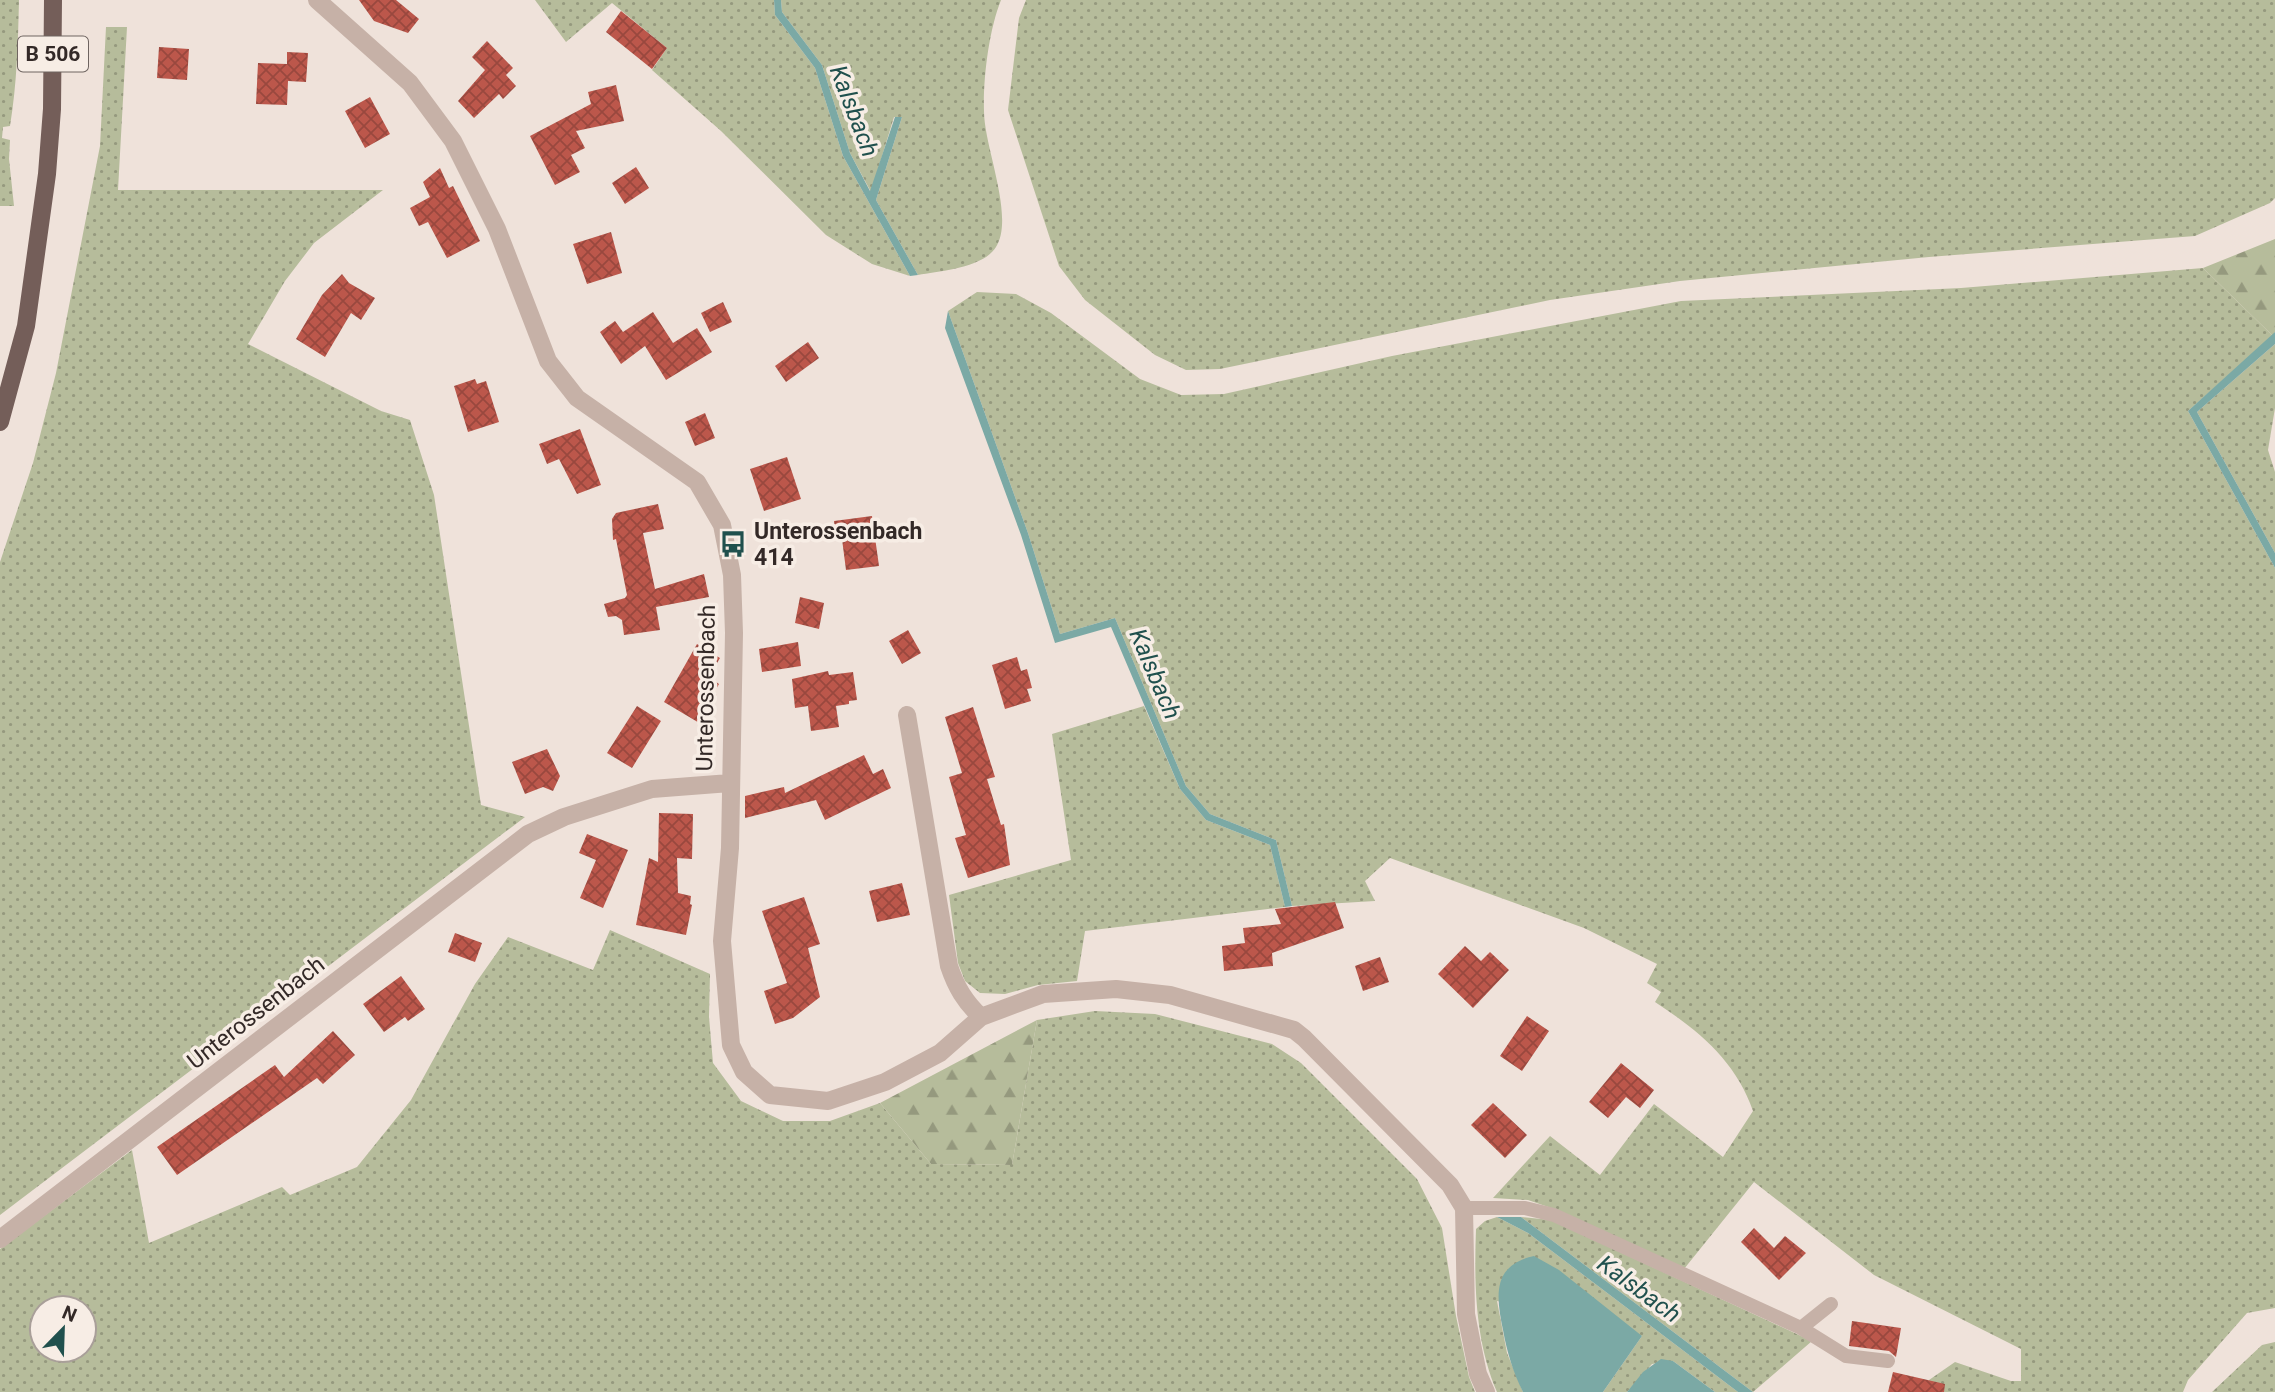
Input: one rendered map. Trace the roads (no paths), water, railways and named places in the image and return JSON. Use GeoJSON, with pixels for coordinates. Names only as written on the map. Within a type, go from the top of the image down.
{"type":"FeatureCollection","features":[{"type":"Feature","properties":{"kind":"main road","name":"B 506"},"geometry":{"type":"LineString","coordinates":[[0,422],[26,326],[47,174],[52,109],[53,0]]}},
{"type":"Feature","properties":{"kind":"street","name":"Unterossenbach"},"geometry":{"type":"LineString","coordinates":[[0,1238],[528,834],[564,817],[652,789],[730,783],[734,633],[732,575],[722,525],[697,482],[577,398],[548,361],[497,229],[453,141],[410,83],[317,0]]}},
{"type":"Feature","properties":{"kind":"street"},"geometry":{"type":"LineString","coordinates":[[908,715],[948,966],[967,1004],[982,1017]]}},
{"type":"Feature","properties":{"kind":"street"},"geometry":{"type":"LineString","coordinates":[[730,783],[730,848],[722,941],[731,1045],[744,1072],[771,1094],[828,1101],[885,1082],[940,1053],[982,1017],[1043,994],[1116,989],[1170,995],[1294,1030],[1450,1185],[1464,1208],[1466,1314],[1479,1374],[1486,1392]]}},
{"type":"Feature","properties":{"kind":"lane"},"geometry":{"type":"LineString","coordinates":[[1464,1208],[1525,1208],[1554,1215],[1801,1328],[1846,1356],[1888,1362]]}},
{"type":"Feature","properties":{"kind":"lane"},"geometry":{"type":"LineString","coordinates":[[1801,1328],[1831,1304]]}},
{"type":"Feature","properties":{"kind":"water"},"geometry":{"type":"Polygon","coordinates":[[[774,0],[781,0],[782,12],[822,65],[850,153],[870,191],[895,117],[902,117],[876,200],[918,275],[910,276],[843,156],[815,68],[775,15],[774,0]]]}},
{"type":"Feature","properties":{"kind":"water"},"geometry":{"type":"Polygon","coordinates":[[[948,311],[1028,533],[1060,634],[1115,618],[1186,786],[1210,814],[1276,840],[1292,906],[1285,907],[1270,845],[1206,820],[1180,789],[1111,627],[1055,643],[1021,535],[945,328],[948,311]]]}},
{"type":"Feature","properties":{"kind":"water"},"geometry":{"type":"Polygon","coordinates":[[[2275,332],[2275,344],[2197,412],[2275,553],[2275,568],[2188,411],[2275,332]]]}},
{"type":"Feature","properties":{"kind":"water"},"geometry":{"type":"Polygon","coordinates":[[[1497,1217],[1521,1217],[1753,1392],[1738,1392],[1528,1233],[1497,1217]]]}},
{"type":"Feature","properties":{"kind":"water"},"geometry":{"type":"Polygon","coordinates":[[[1534,1256],[1559,1270],[1642,1336],[1603,1392],[1523,1392],[1506,1346],[1499,1294],[1504,1274],[1510,1267],[1520,1260],[1534,1256]]]}},
{"type":"Feature","properties":{"kind":"water"},"geometry":{"type":"Polygon","coordinates":[[[1661,1359],[1673,1361],[1715,1392],[1627,1392],[1643,1372],[1661,1359]]]}},
{"type":"Feature","properties":{"kind":"place","name":"Unterossenbach 414"},"geometry":{"type":"Point","coordinates":[733,544]}},
{"type":"Feature","properties":{"kind":"water label","name":"Kalsbach"},"geometry":{"type":"Point","coordinates":[854,111]}},
{"type":"Feature","properties":{"kind":"water label","name":"Kalsbach"},"geometry":{"type":"Point","coordinates":[1155,674]}},
{"type":"Feature","properties":{"kind":"water label","name":"Kalsbach"},"geometry":{"type":"Point","coordinates":[1639,1289]}}]}
